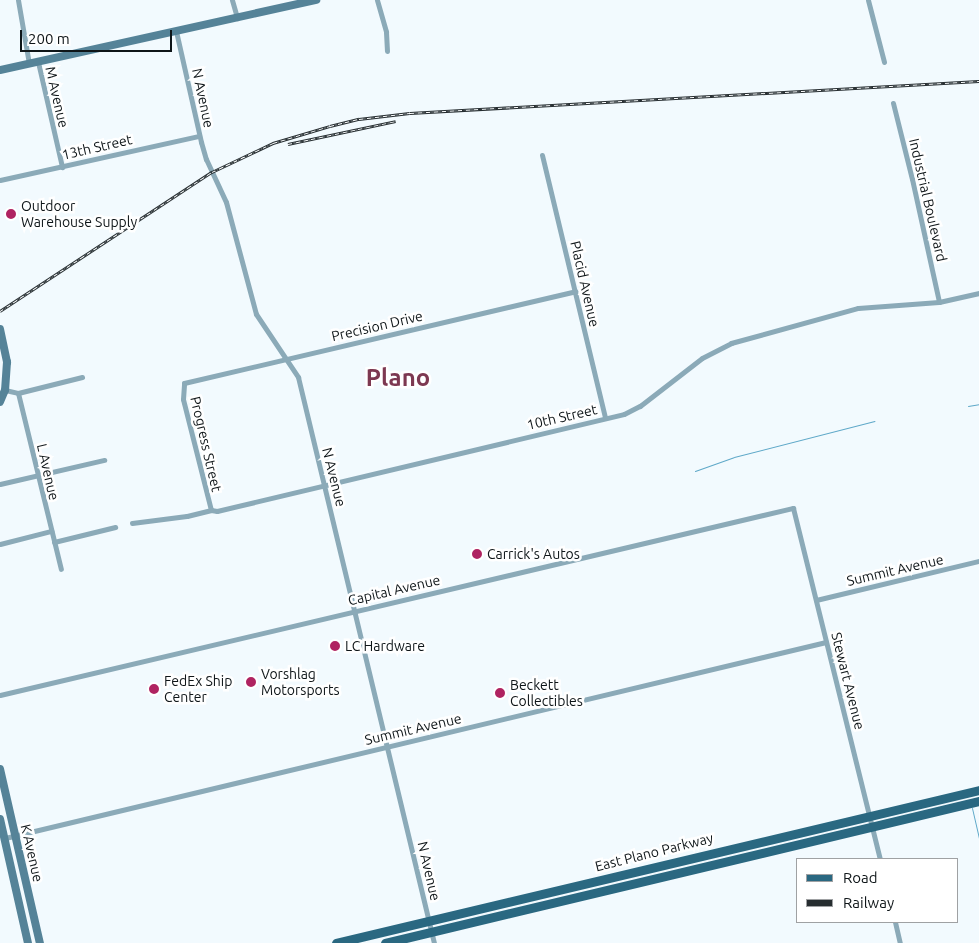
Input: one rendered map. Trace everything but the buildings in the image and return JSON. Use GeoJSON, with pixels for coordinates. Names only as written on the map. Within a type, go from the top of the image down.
{"type":"FeatureCollection","features":[{"type":"Feature","properties":{"kind":"main road"},"geometry":{"type":"LineString","coordinates":[[0,70],[316,0]]}},
{"type":"Feature","properties":{"kind":"main road"},"geometry":{"type":"LineString","coordinates":[[0,329],[7,362],[5,390],[0,402]]}},
{"type":"Feature","properties":{"kind":"main road","name":"K Avenue"},"geometry":{"type":"LineString","coordinates":[[0,769],[40,943]]}},
{"type":"Feature","properties":{"kind":"main road","name":"East Plano Parkway"},"geometry":{"type":"LineString","coordinates":[[340,943],[720,850],[979,790]]}},
{"type":"Feature","properties":{"kind":"main road"},"geometry":{"type":"LineString","coordinates":[[950,796],[953,807]]}},
{"type":"Feature","properties":{"kind":"main road","name":"East Plano Parkway"},"geometry":{"type":"LineString","coordinates":[[385,943],[979,801]]}},
{"type":"Feature","properties":{"kind":"main road"},"geometry":{"type":"LineString","coordinates":[[924,803],[926,814]]}},
{"type":"Feature","properties":{"kind":"main road","name":"K Avenue"},"geometry":{"type":"LineString","coordinates":[[0,819],[28,943]]}},
{"type":"Feature","properties":{"kind":"main road"},"geometry":{"type":"LineString","coordinates":[[720,850],[723,862]]}},
{"type":"Feature","properties":{"kind":"main road"},"geometry":{"type":"LineString","coordinates":[[624,874],[627,884]]}},
{"type":"Feature","properties":{"kind":"main road"},"geometry":{"type":"LineString","coordinates":[[549,892],[552,903]]}},
{"type":"Feature","properties":{"kind":"main road"},"geometry":{"type":"LineString","coordinates":[[511,901],[514,912]]}},
{"type":"Feature","properties":{"kind":"main road"},"geometry":{"type":"LineString","coordinates":[[23,921],[34,919]]}},
{"type":"Feature","properties":{"kind":"street","name":"M Avenue"},"geometry":{"type":"LineString","coordinates":[[18,0],[29,64]]}},
{"type":"Feature","properties":{"kind":"street"},"geometry":{"type":"LineString","coordinates":[[232,0],[237,18]]}},
{"type":"Feature","properties":{"kind":"street"},"geometry":{"type":"LineString","coordinates":[[377,0],[386,32],[387,51]]}},
{"type":"Feature","properties":{"kind":"street"},"geometry":{"type":"LineString","coordinates":[[868,0],[884,62]]}},
{"type":"Feature","properties":{"kind":"street","name":"N Avenue"},"geometry":{"type":"LineString","coordinates":[[176,31],[199,136],[206,160],[226,202],[256,314],[288,359],[298,377],[434,943]]}},
{"type":"Feature","properties":{"kind":"street","name":"M Avenue"},"geometry":{"type":"LineString","coordinates":[[38,62],[62,167]]}},
{"type":"Feature","properties":{"kind":"street","name":"Industrial Boulevard"},"geometry":{"type":"LineString","coordinates":[[893,103],[916,194],[939,302]]}},
{"type":"Feature","properties":{"kind":"street","name":"13th Street"},"geometry":{"type":"LineString","coordinates":[[0,180],[199,136]]}},
{"type":"Feature","properties":{"kind":"street","name":"Placid Avenue"},"geometry":{"type":"LineString","coordinates":[[542,155],[605,418]]}},
{"type":"Feature","properties":{"kind":"street","name":"Precision Drive"},"geometry":{"type":"LineString","coordinates":[[184,383],[575,291]]}},
{"type":"Feature","properties":{"kind":"street","name":"10th Street"},"geometry":{"type":"LineString","coordinates":[[132,523],[187,516],[211,510],[218,511],[624,414],[640,406],[702,358],[731,342],[858,308],[939,302],[979,293]]}},
{"type":"Feature","properties":{"kind":"street"},"geometry":{"type":"LineString","coordinates":[[5,390],[18,392],[82,377]]}},
{"type":"Feature","properties":{"kind":"street","name":"Progress Street"},"geometry":{"type":"LineString","coordinates":[[184,383],[182,387],[184,404],[211,510]]}},
{"type":"Feature","properties":{"kind":"street","name":"L Avenue"},"geometry":{"type":"LineString","coordinates":[[18,392],[61,569]]}},
{"type":"Feature","properties":{"kind":"street"},"geometry":{"type":"LineString","coordinates":[[0,484],[104,460]]}},
{"type":"Feature","properties":{"kind":"street","name":"Capital Avenue"},"geometry":{"type":"LineString","coordinates":[[0,695],[793,508]]}},
{"type":"Feature","properties":{"kind":"street","name":"Stewart Avenue"},"geometry":{"type":"LineString","coordinates":[[793,508],[880,858]]}},
{"type":"Feature","properties":{"kind":"street"},"geometry":{"type":"LineString","coordinates":[[54,542],[115,527]]}},
{"type":"Feature","properties":{"kind":"street"},"geometry":{"type":"LineString","coordinates":[[0,544],[51,531]]}},
{"type":"Feature","properties":{"kind":"street","name":"Summit Avenue"},"geometry":{"type":"LineString","coordinates":[[816,600],[979,561]]}},
{"type":"Feature","properties":{"kind":"street","name":"Summit Avenue"},"geometry":{"type":"LineString","coordinates":[[4,838],[826,642]]}},
{"type":"Feature","properties":{"kind":"street"},"geometry":{"type":"LineString","coordinates":[[895,923],[900,943]]}},
{"type":"Feature","properties":{"kind":"waterway"},"geometry":{"type":"LineString","coordinates":[[968,406],[979,404]]}},
{"type":"Feature","properties":{"kind":"waterway"},"geometry":{"type":"LineString","coordinates":[[695,471],[734,457],[874,421]]}},
{"type":"Feature","properties":{"kind":"waterway"},"geometry":{"type":"LineString","coordinates":[[972,808],[979,838]]}},
{"type":"Feature","properties":{"kind":"railway"},"geometry":{"type":"LineString","coordinates":[[0,311],[212,172],[273,143],[359,119],[410,113],[979,81]]}},
{"type":"Feature","properties":{"kind":"railway"},"geometry":{"type":"LineString","coordinates":[[288,144],[396,121]]}},
{"type":"Feature","properties":{"kind":"place","name":"Outdoor Warehouse Supply"},"geometry":{"type":"Point","coordinates":[11,214]}},
{"type":"Feature","properties":{"kind":"place","name":"Carrick's Autos"},"geometry":{"type":"Point","coordinates":[477,554]}},
{"type":"Feature","properties":{"kind":"place","name":"LC Hardware"},"geometry":{"type":"Point","coordinates":[335,646]}},
{"type":"Feature","properties":{"kind":"place","name":"Vorshlag Motorsports"},"geometry":{"type":"Point","coordinates":[251,682]}},
{"type":"Feature","properties":{"kind":"place","name":"FedEx Ship Center"},"geometry":{"type":"Point","coordinates":[154,689]}},
{"type":"Feature","properties":{"kind":"place","name":"Beckett Collectibles"},"geometry":{"type":"Point","coordinates":[500,693]}},
{"type":"Feature","properties":{"kind":"district","name":"Plano"},"geometry":{"type":"Point","coordinates":[398,378]}}]}
